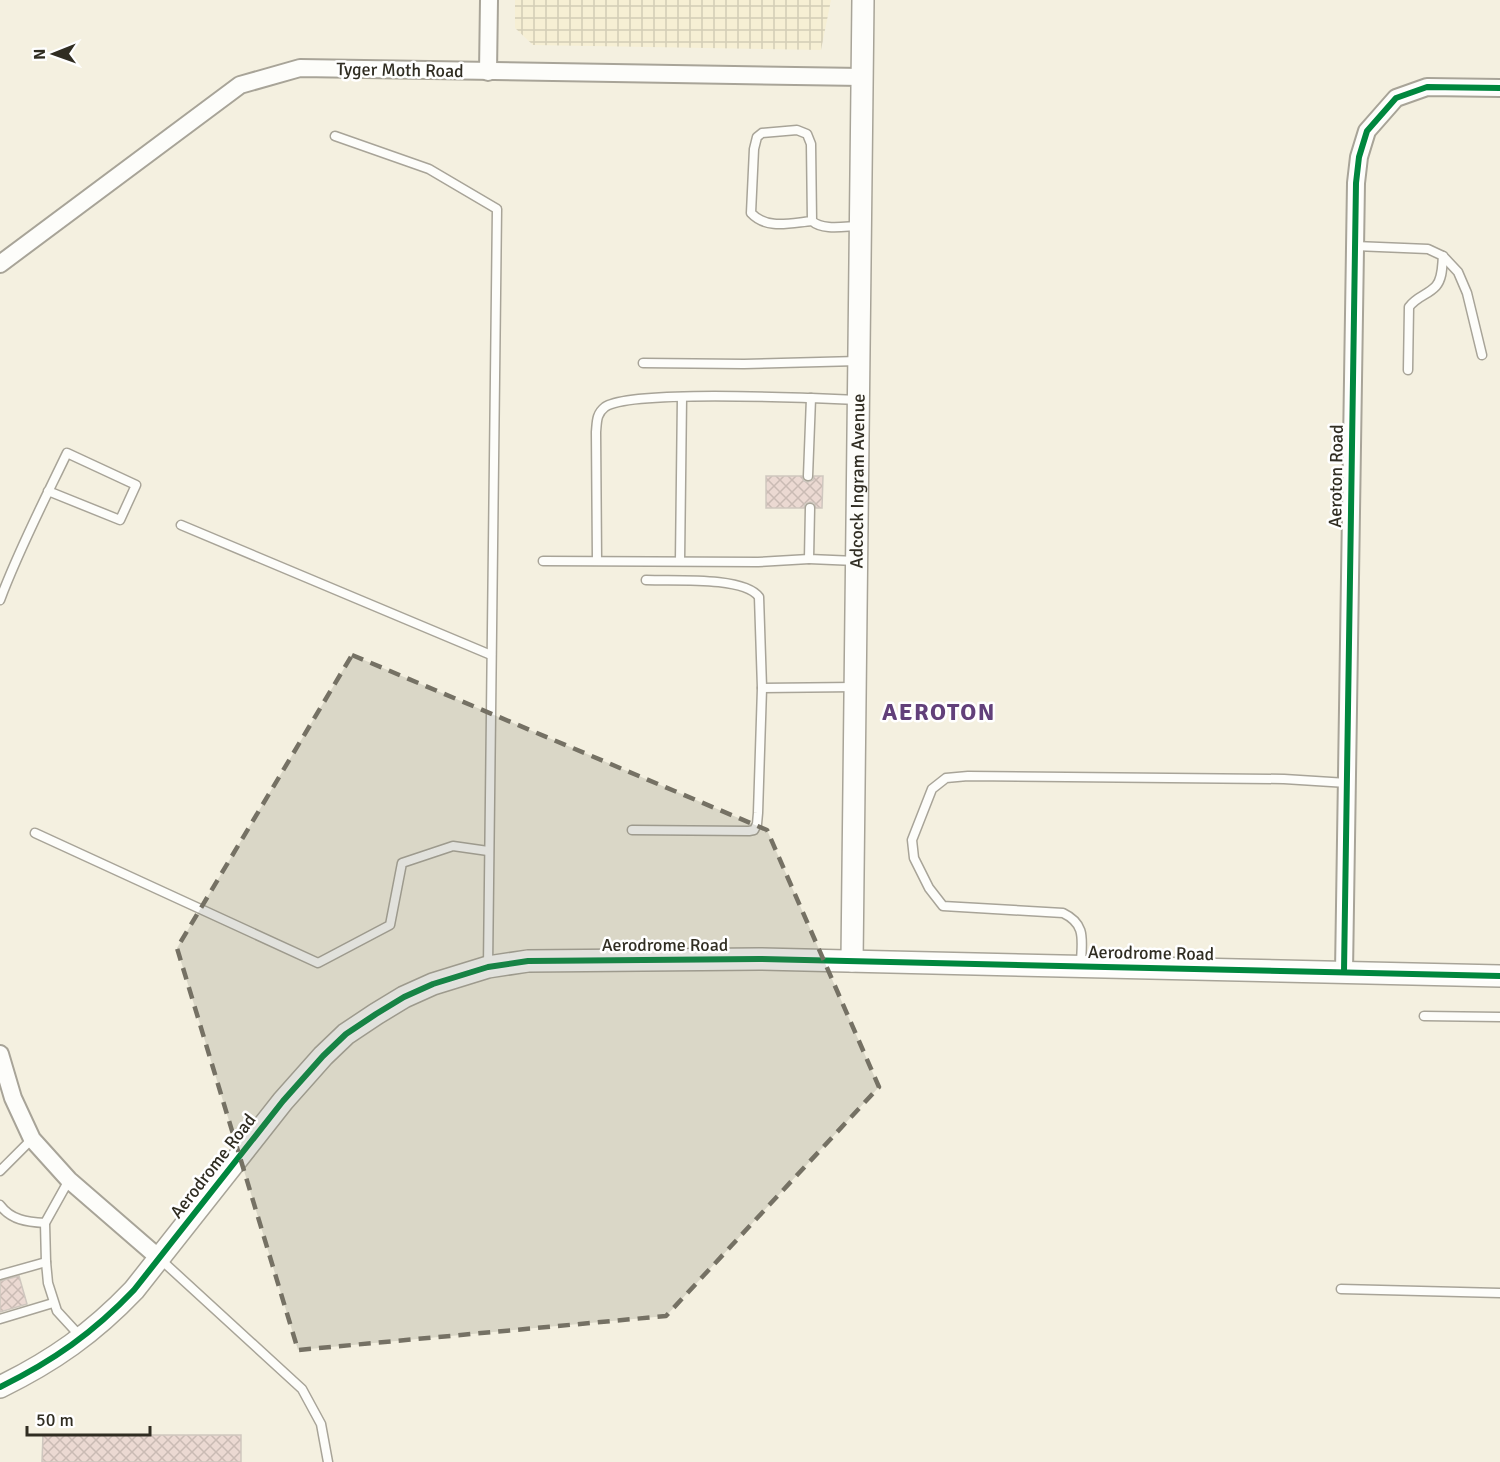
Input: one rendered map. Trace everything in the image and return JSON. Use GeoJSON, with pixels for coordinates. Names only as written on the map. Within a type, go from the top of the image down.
{"type":"FeatureCollection","features":[{"type":"Feature","properties":{"kind":"street"},"geometry":{"type":"LineString","coordinates":[[488,72],[489,0]]}},
{"type":"Feature","properties":{"kind":"street","name":"Adcock Ingram Avenue"},"geometry":{"type":"LineString","coordinates":[[852,961],[863,0]]}},
{"type":"Feature","properties":{"kind":"street","name":"Tyger Moth Road"},"geometry":{"type":"LineString","coordinates":[[0,264],[240,85],[300,68],[862,77]]}},
{"type":"Feature","properties":{"kind":"street","name":"Aeroton Road"},"geometry":{"type":"LineString","coordinates":[[1344,972],[1356,183],[1359,157],[1367,131],[1396,98],[1427,87],[1500,88]]}},
{"type":"Feature","properties":{"kind":"street","name":"Aerodrome Road"},"geometry":{"type":"LineString","coordinates":[[0,1387],[34,1371],[82,1339],[109,1316],[134,1290],[304,1075],[346,1034],[404,997],[433,984],[488,967],[528,961],[759,959],[1500,976]]}},
{"type":"Feature","properties":{"kind":"street"},"geometry":{"type":"LineString","coordinates":[[0,1053],[13,1098],[32,1139],[69,1180],[159,1258]]}},
{"type":"Feature","properties":{"kind":"lane"},"geometry":{"type":"LineString","coordinates":[[812,221],[766,224],[758,221],[752,213],[754,149],[757,137],[762,133],[797,130],[807,134],[811,144],[812,221],[816,225],[824,226],[860,226]]}},
{"type":"Feature","properties":{"kind":"lane"},"geometry":{"type":"LineString","coordinates":[[334,136],[429,168],[497,209],[488,967]]}},
{"type":"Feature","properties":{"kind":"lane"},"geometry":{"type":"LineString","coordinates":[[1355,246],[1428,249],[1443,256],[1458,272],[1467,293],[1482,355]]}},
{"type":"Feature","properties":{"kind":"lane"},"geometry":{"type":"LineString","coordinates":[[1408,370],[1408,307],[1414,299],[1436,286],[1441,275],[1443,256]]}},
{"type":"Feature","properties":{"kind":"lane"},"geometry":{"type":"LineString","coordinates":[[643,363],[744,364],[859,361]]}},
{"type":"Feature","properties":{"kind":"lane"},"geometry":{"type":"LineString","coordinates":[[597,560],[596,432],[600,412],[615,402],[682,397],[858,400]]}},
{"type":"Feature","properties":{"kind":"lane"},"geometry":{"type":"LineString","coordinates":[[680,561],[682,397]]}},
{"type":"Feature","properties":{"kind":"lane"},"geometry":{"type":"LineString","coordinates":[[808,476],[811,398]]}},
{"type":"Feature","properties":{"kind":"lane"},"geometry":{"type":"LineString","coordinates":[[0,600],[14,561],[48,491],[67,453],[136,485],[120,520],[48,491]]}},
{"type":"Feature","properties":{"kind":"lane"},"geometry":{"type":"LineString","coordinates":[[809,559],[810,508]]}},
{"type":"Feature","properties":{"kind":"lane"},"geometry":{"type":"LineString","coordinates":[[181,525],[491,655]]}},
{"type":"Feature","properties":{"kind":"lane"},"geometry":{"type":"LineString","coordinates":[[543,561],[809,559],[856,561]]}},
{"type":"Feature","properties":{"kind":"lane"},"geometry":{"type":"LineString","coordinates":[[632,830],[754,830],[758,813],[762,688],[759,597],[742,586],[717,582],[646,580]]}},
{"type":"Feature","properties":{"kind":"lane"},"geometry":{"type":"LineString","coordinates":[[762,688],[856,687]]}},
{"type":"Feature","properties":{"kind":"lane"},"geometry":{"type":"LineString","coordinates":[[1082,966],[1080,927],[1075,919],[1063,913],[943,906],[929,888],[914,858],[912,840],[932,789],[946,778],[968,776],[1284,779],[1347,783]]}},
{"type":"Feature","properties":{"kind":"lane"},"geometry":{"type":"LineString","coordinates":[[35,833],[318,963],[390,926],[402,863],[453,846],[488,851]]}},
{"type":"Feature","properties":{"kind":"lane"},"geometry":{"type":"LineString","coordinates":[[1424,1016],[1500,1017]]}},
{"type":"Feature","properties":{"kind":"lane"},"geometry":{"type":"LineString","coordinates":[[0,1172],[32,1139]]}},
{"type":"Feature","properties":{"kind":"lane"},"geometry":{"type":"LineString","coordinates":[[69,1180],[45,1223],[45,1262],[53,1303],[57,1311],[82,1339]]}},
{"type":"Feature","properties":{"kind":"lane"},"geometry":{"type":"LineString","coordinates":[[0,1205],[6,1213],[26,1222],[45,1223]]}},
{"type":"Feature","properties":{"kind":"lane"},"geometry":{"type":"LineString","coordinates":[[159,1258],[302,1389],[321,1424],[328,1462]]}},
{"type":"Feature","properties":{"kind":"lane"},"geometry":{"type":"LineString","coordinates":[[0,1275],[45,1262]]}},
{"type":"Feature","properties":{"kind":"lane"},"geometry":{"type":"LineString","coordinates":[[1341,1288],[1500,1293]]}},
{"type":"Feature","properties":{"kind":"lane"},"geometry":{"type":"LineString","coordinates":[[0,1319],[53,1303]]}},
{"type":"Feature","properties":{"kind":"highlighted area"},"geometry":{"type":"Polygon","coordinates":[[[352,655],[767,830],[879,1087],[666,1316],[298,1350],[177,948],[352,655]]]}},
{"type":"Feature","properties":{"kind":"shaded area"},"geometry":{"type":"Polygon","coordinates":[[[515,0],[831,0],[821,50],[533,45],[515,28],[515,0]]]}},
{"type":"Feature","properties":{"kind":"building"},"geometry":{"type":"Polygon","coordinates":[[[766,476],[802,476],[804,481],[808,482],[813,480],[814,476],[823,476],[822,508],[816,508],[814,503],[810,502],[805,504],[804,508],[766,508],[766,476]]]}},
{"type":"Feature","properties":{"kind":"building"},"geometry":{"type":"Polygon","coordinates":[[[19,1276],[27,1304],[0,1312],[0,1281],[19,1276]]]}},
{"type":"Feature","properties":{"kind":"building"},"geometry":{"type":"Polygon","coordinates":[[[43,1435],[241,1435],[241,1462],[42,1462],[43,1435]]]}},
{"type":"Feature","properties":{"kind":"cycle path"},"geometry":{"type":"LineString","coordinates":[[1344,972],[1356,183],[1359,157],[1367,131],[1396,98],[1427,87],[1500,88]]}},
{"type":"Feature","properties":{"kind":"cycle path"},"geometry":{"type":"LineString","coordinates":[[0,1387],[38,1367],[72,1345],[103,1320],[134,1290],[283,1101],[346,1034],[404,997],[433,984],[488,967],[528,961],[759,959],[1500,976]]}},
{"type":"Feature","properties":{"kind":"district","name":"AEROTON"},"geometry":{"type":"Point","coordinates":[939,712]}}]}
